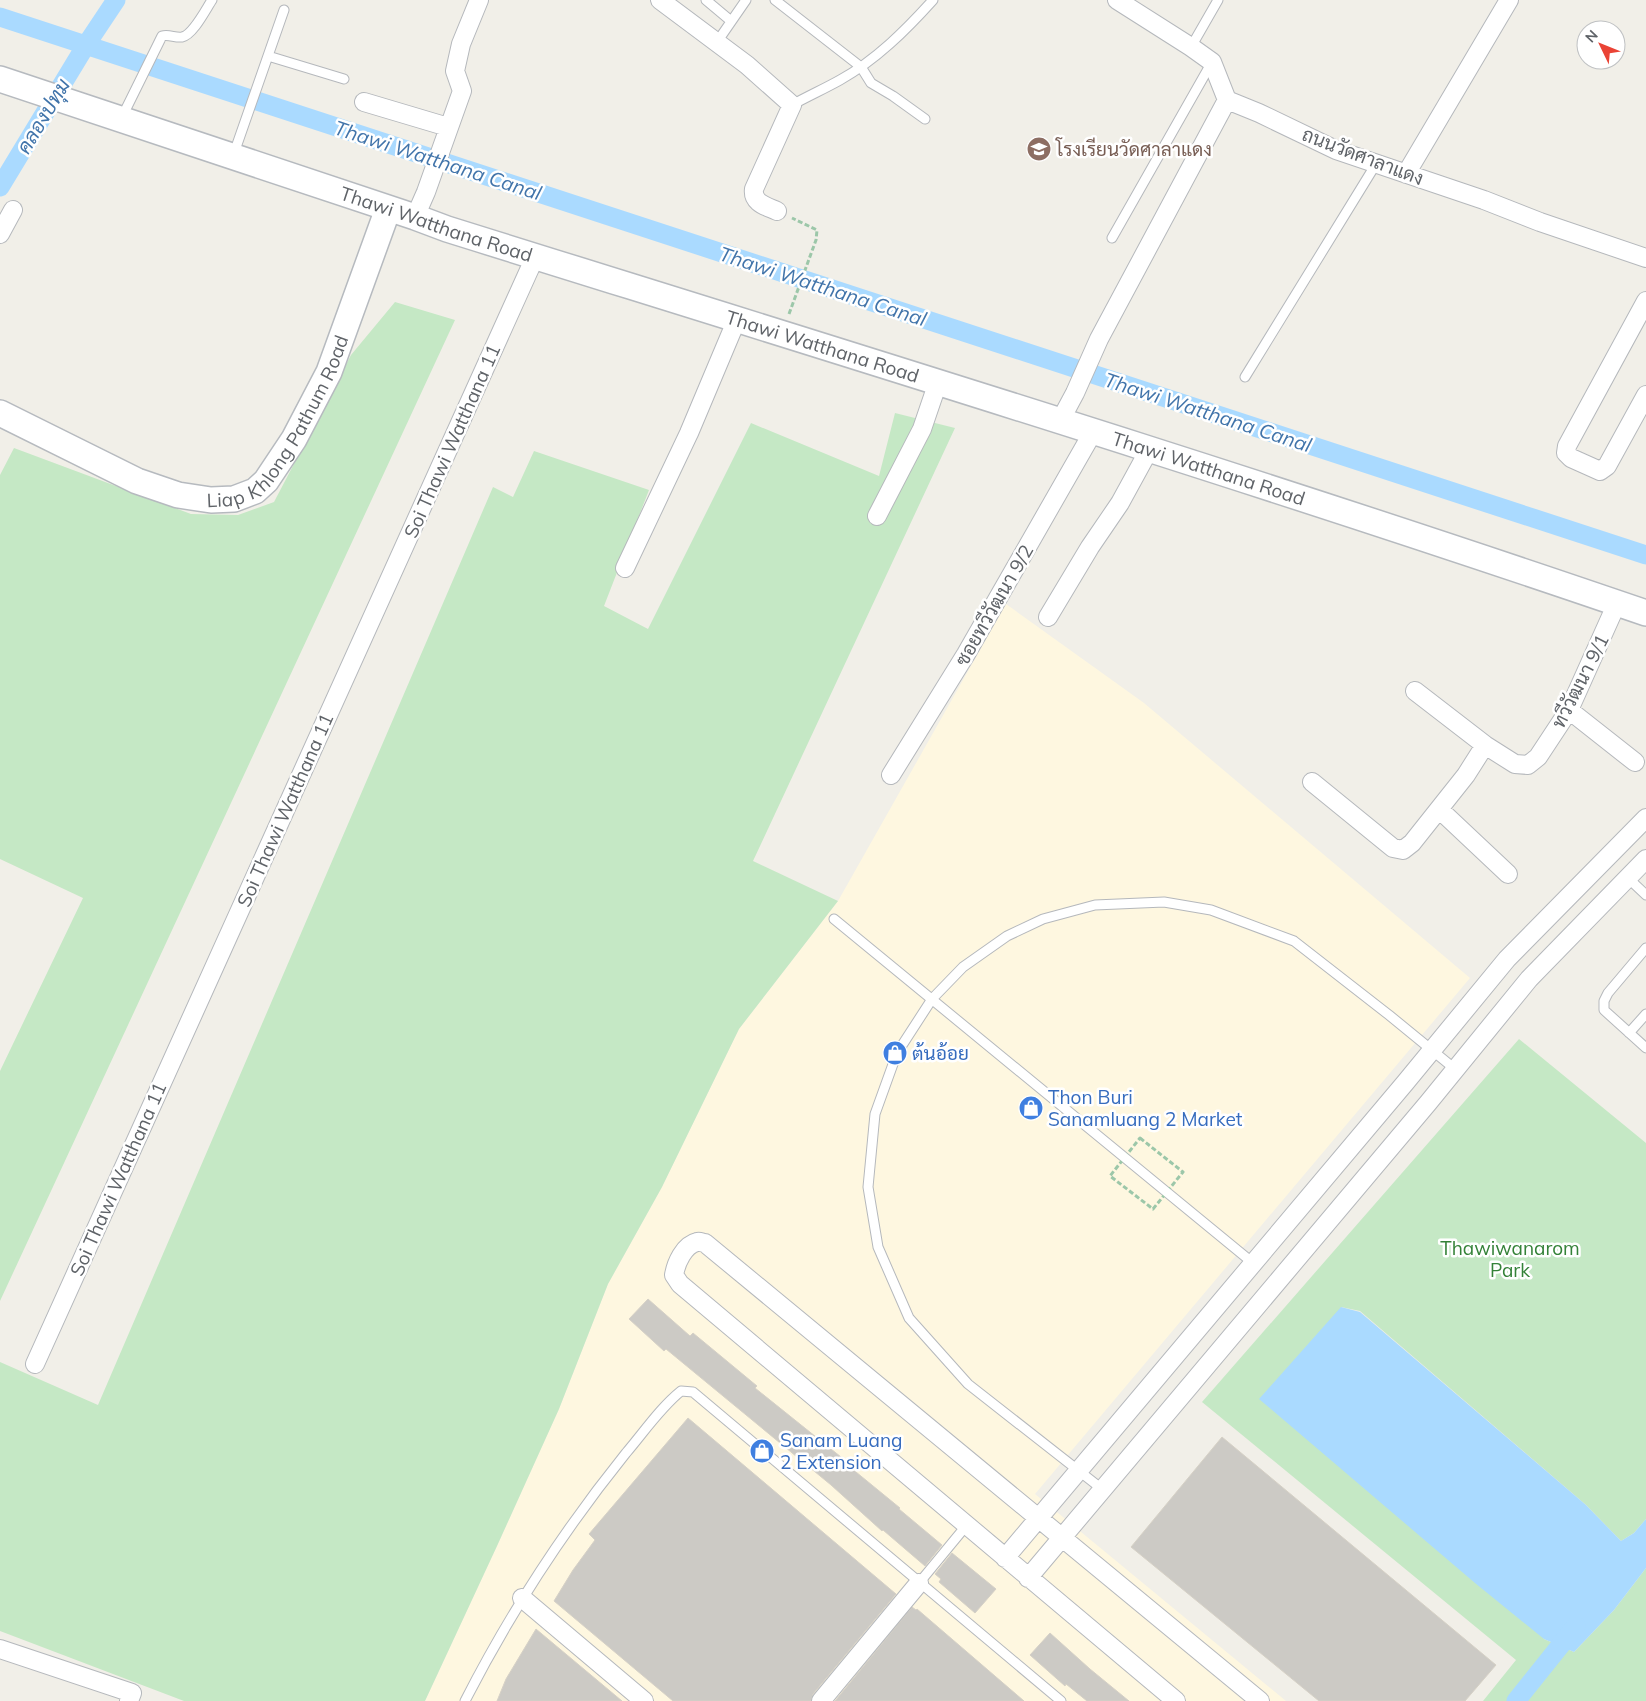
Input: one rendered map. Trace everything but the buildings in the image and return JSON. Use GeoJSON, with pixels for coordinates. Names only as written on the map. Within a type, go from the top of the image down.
{"type":"FeatureCollection","features":[{"type":"Feature","properties":{"kind":"main road","name":"Thawi Watthana Road"},"geometry":{"type":"LineString","coordinates":[[0,79],[446,229],[1060,421],[1488,559],[1646,613]]}},
{"type":"Feature","properties":{"kind":"main road","name":"Liap Khlong Pathum Road"},"geometry":{"type":"LineString","coordinates":[[0,413],[137,482],[178,495],[211,500],[234,499],[255,492],[266,481],[294,439],[329,372],[388,209]]}},
{"type":"Feature","properties":{"kind":"street"},"geometry":{"type":"LineString","coordinates":[[415,217],[426,192],[462,91],[462,86],[455,71],[461,44],[479,0]]}},
{"type":"Feature","properties":{"kind":"street"},"geometry":{"type":"LineString","coordinates":[[660,0],[747,65],[792,105],[753,194],[754,199],[758,202],[777,211]]}},
{"type":"Feature","properties":{"kind":"street"},"geometry":{"type":"LineString","coordinates":[[1060,421],[1075,393],[1099,339],[1227,100],[1212,62],[1117,0]]}},
{"type":"Feature","properties":{"kind":"street"},"geometry":{"type":"LineString","coordinates":[[1406,174],[1509,0]]}},
{"type":"Feature","properties":{"kind":"street","name":"ถนนวัดศาลาแดง"},"geometry":{"type":"LineString","coordinates":[[1227,100],[1259,113],[1336,150],[1646,258]]}},
{"type":"Feature","properties":{"kind":"street"},"geometry":{"type":"LineString","coordinates":[[364,102],[448,127]]}},
{"type":"Feature","properties":{"kind":"street"},"geometry":{"type":"LineString","coordinates":[[0,234],[13,210]]}},
{"type":"Feature","properties":{"kind":"street","name":"Soi Thawi Watthana 11"},"geometry":{"type":"LineString","coordinates":[[35,1364],[535,257]]}},
{"type":"Feature","properties":{"kind":"street"},"geometry":{"type":"LineString","coordinates":[[1646,301],[1567,446],[1566,453],[1571,458],[1600,471],[1607,466],[1646,395]]}},
{"type":"Feature","properties":{"kind":"street"},"geometry":{"type":"LineString","coordinates":[[626,568],[689,432],[737,319]]}},
{"type":"Feature","properties":{"kind":"street"},"geometry":{"type":"LineString","coordinates":[[877,516],[922,429],[938,382]]}},
{"type":"Feature","properties":{"kind":"street","name":"ซอยทวีวัฒนา 9/2"},"geometry":{"type":"LineString","coordinates":[[891,775],[966,654],[1093,432]]}},
{"type":"Feature","properties":{"kind":"street"},"geometry":{"type":"LineString","coordinates":[[1048,617],[1090,547],[1120,503],[1149,450]]}},
{"type":"Feature","properties":{"kind":"street","name":"ทวีวัฒนา 9/1"},"geometry":{"type":"LineString","coordinates":[[1415,691],[1485,745],[1516,764],[1528,765],[1538,757],[1569,710],[1617,604]]}},
{"type":"Feature","properties":{"kind":"street"},"geometry":{"type":"LineString","coordinates":[[1569,710],[1634,762]]}},
{"type":"Feature","properties":{"kind":"street"},"geometry":{"type":"LineString","coordinates":[[1312,782],[1393,848],[1403,850],[1440,810],[1485,745]]}},
{"type":"Feature","properties":{"kind":"street"},"geometry":{"type":"LineString","coordinates":[[1440,810],[1508,874]]}},
{"type":"Feature","properties":{"kind":"street"},"geometry":{"type":"LineString","coordinates":[[1005,1558],[1432,1050],[1506,959],[1646,818]]}},
{"type":"Feature","properties":{"kind":"street"},"geometry":{"type":"LineString","coordinates":[[1028,1578],[1529,979],[1646,859]]}},
{"type":"Feature","properties":{"kind":"street"},"geometry":{"type":"LineString","coordinates":[[1176,1701],[680,1284],[674,1274],[676,1263],[688,1247],[697,1242],[705,1243],[1260,1701]]}},
{"type":"Feature","properties":{"kind":"street"},"geometry":{"type":"LineString","coordinates":[[821,1701],[920,1583]]}},
{"type":"Feature","properties":{"kind":"street"},"geometry":{"type":"LineString","coordinates":[[522,1598],[644,1701]]}},
{"type":"Feature","properties":{"kind":"street"},"geometry":{"type":"LineString","coordinates":[[0,1650],[132,1693],[129,1701]]}},
{"type":"Feature","properties":{"kind":"lane"},"geometry":{"type":"LineString","coordinates":[[121,120],[162,36],[186,36],[212,0]]}},
{"type":"Feature","properties":{"kind":"lane"},"geometry":{"type":"LineString","coordinates":[[706,0],[731,21]]}},
{"type":"Feature","properties":{"kind":"lane"},"geometry":{"type":"LineString","coordinates":[[717,42],[746,0]]}},
{"type":"Feature","properties":{"kind":"lane"},"geometry":{"type":"LineString","coordinates":[[775,0],[861,67],[871,83],[925,119]]}},
{"type":"Feature","properties":{"kind":"lane"},"geometry":{"type":"LineString","coordinates":[[792,105],[861,67],[903,33],[933,0]]}},
{"type":"Feature","properties":{"kind":"lane"},"geometry":{"type":"LineString","coordinates":[[1191,47],[1218,0]]}},
{"type":"Feature","properties":{"kind":"lane"},"geometry":{"type":"LineString","coordinates":[[233,157],[284,10]]}},
{"type":"Feature","properties":{"kind":"lane"},"geometry":{"type":"LineString","coordinates":[[268,56],[344,79]]}},
{"type":"Feature","properties":{"kind":"lane"},"geometry":{"type":"LineString","coordinates":[[1112,238],[1212,62]]}},
{"type":"Feature","properties":{"kind":"lane"},"geometry":{"type":"LineString","coordinates":[[1245,377],[1376,164]]}},
{"type":"Feature","properties":{"kind":"lane"},"geometry":{"type":"LineString","coordinates":[[1628,878],[1646,895]]}},
{"type":"Feature","properties":{"kind":"lane"},"geometry":{"type":"LineString","coordinates":[[1102,1489],[968,1384],[909,1318],[878,1248],[868,1187],[875,1114],[897,1053],[932,999],[963,967],[1008,936],[1043,919],[1095,905],[1164,902],[1211,910],[1294,940],[1455,1069]]}},
{"type":"Feature","properties":{"kind":"lane"},"geometry":{"type":"LineString","coordinates":[[834,920],[1253,1264]]}},
{"type":"Feature","properties":{"kind":"lane"},"geometry":{"type":"LineString","coordinates":[[1646,948],[1608,993],[1604,1001],[1604,1010],[1646,1048]]}},
{"type":"Feature","properties":{"kind":"lane"},"geometry":{"type":"LineString","coordinates":[[1629,1033],[1646,1014]]}},
{"type":"Feature","properties":{"kind":"lane"},"geometry":{"type":"LineString","coordinates":[[465,1701],[491,1649],[570,1526],[614,1468],[670,1400],[681,1390],[692,1392],[1061,1701]]}},
{"type":"Feature","properties":{"kind":"lane"},"geometry":{"type":"LineString","coordinates":[[920,1583],[966,1526]]}},
{"type":"Feature","properties":{"kind":"path"},"geometry":{"type":"LineString","coordinates":[[777,211],[817,230],[816,240],[789,316]]}},
{"type":"Feature","properties":{"kind":"shaded area","name":"Thon Buri Sanamluang 2 Market"},"geometry":{"type":"Polygon","coordinates":[[[1006,604],[1144,703],[1470,978],[1035,1494],[1286,1701],[425,1701],[559,1409],[608,1284],[662,1187],[739,1029],[838,901],[1006,604]]]}},
{"type":"Feature","properties":{"kind":"green space"},"geometry":{"type":"Polygon","coordinates":[[[395,302],[455,320],[0,1301],[0,1071],[83,898],[0,859],[0,475],[14,448],[191,514],[238,515],[274,502],[351,355],[395,302]]]}},
{"type":"Feature","properties":{"kind":"green space"},"geometry":{"type":"Polygon","coordinates":[[[895,413],[955,428],[753,861],[838,901],[739,1029],[662,1187],[608,1284],[559,1409],[425,1701],[184,1701],[0,1631],[0,1362],[98,1405],[493,487],[513,497],[534,451],[649,490],[604,606],[648,629],[751,423],[879,476],[895,413]]]}},
{"type":"Feature","properties":{"kind":"green space","name":"Thawiwanarom Park"},"geometry":{"type":"Polygon","coordinates":[[[1519,1039],[1646,1143],[1646,1519],[1634,1533],[1621,1541],[1586,1505],[1360,1311],[1341,1307],[1544,1639],[1574,1652],[1614,1610],[1646,1568],[1646,1701],[1483,1701],[1516,1660],[1202,1402],[1519,1039]]]}},
{"type":"Feature","properties":{"kind":"water"},"geometry":{"type":"Polygon","coordinates":[[[1341,1307],[1360,1312],[1586,1505],[1621,1541],[1634,1533],[1646,1519],[1646,1568],[1614,1610],[1574,1652],[1544,1639],[1475,1583],[1259,1399],[1341,1307]]]}},
{"type":"Feature","properties":{"kind":"waterway","name":"คลองปทุม"},"geometry":{"type":"LineString","coordinates":[[0,187],[86,45],[116,0]]}},
{"type":"Feature","properties":{"kind":"waterway","name":"Thawi Watthana Canal"},"geometry":{"type":"LineString","coordinates":[[0,17],[1646,555]]}},
{"type":"Feature","properties":{"kind":"waterway"},"geometry":{"type":"LineString","coordinates":[[1516,1701],[1576,1626]]}},
{"type":"Feature","properties":{"kind":"place","name":"โรงเรียนวัดศาลาแดง"},"geometry":{"type":"Point","coordinates":[1039,149]}},
{"type":"Feature","properties":{"kind":"place","name":"ต้นอ้อย"},"geometry":{"type":"Point","coordinates":[895,1053]}},
{"type":"Feature","properties":{"kind":"place","name":"Thon Buri Sanamluang 2 Market"},"geometry":{"type":"Point","coordinates":[1031,1108]}},
{"type":"Feature","properties":{"kind":"place","name":"Sanam Luang 2 Extension"},"geometry":{"type":"Point","coordinates":[762,1451]}}]}
